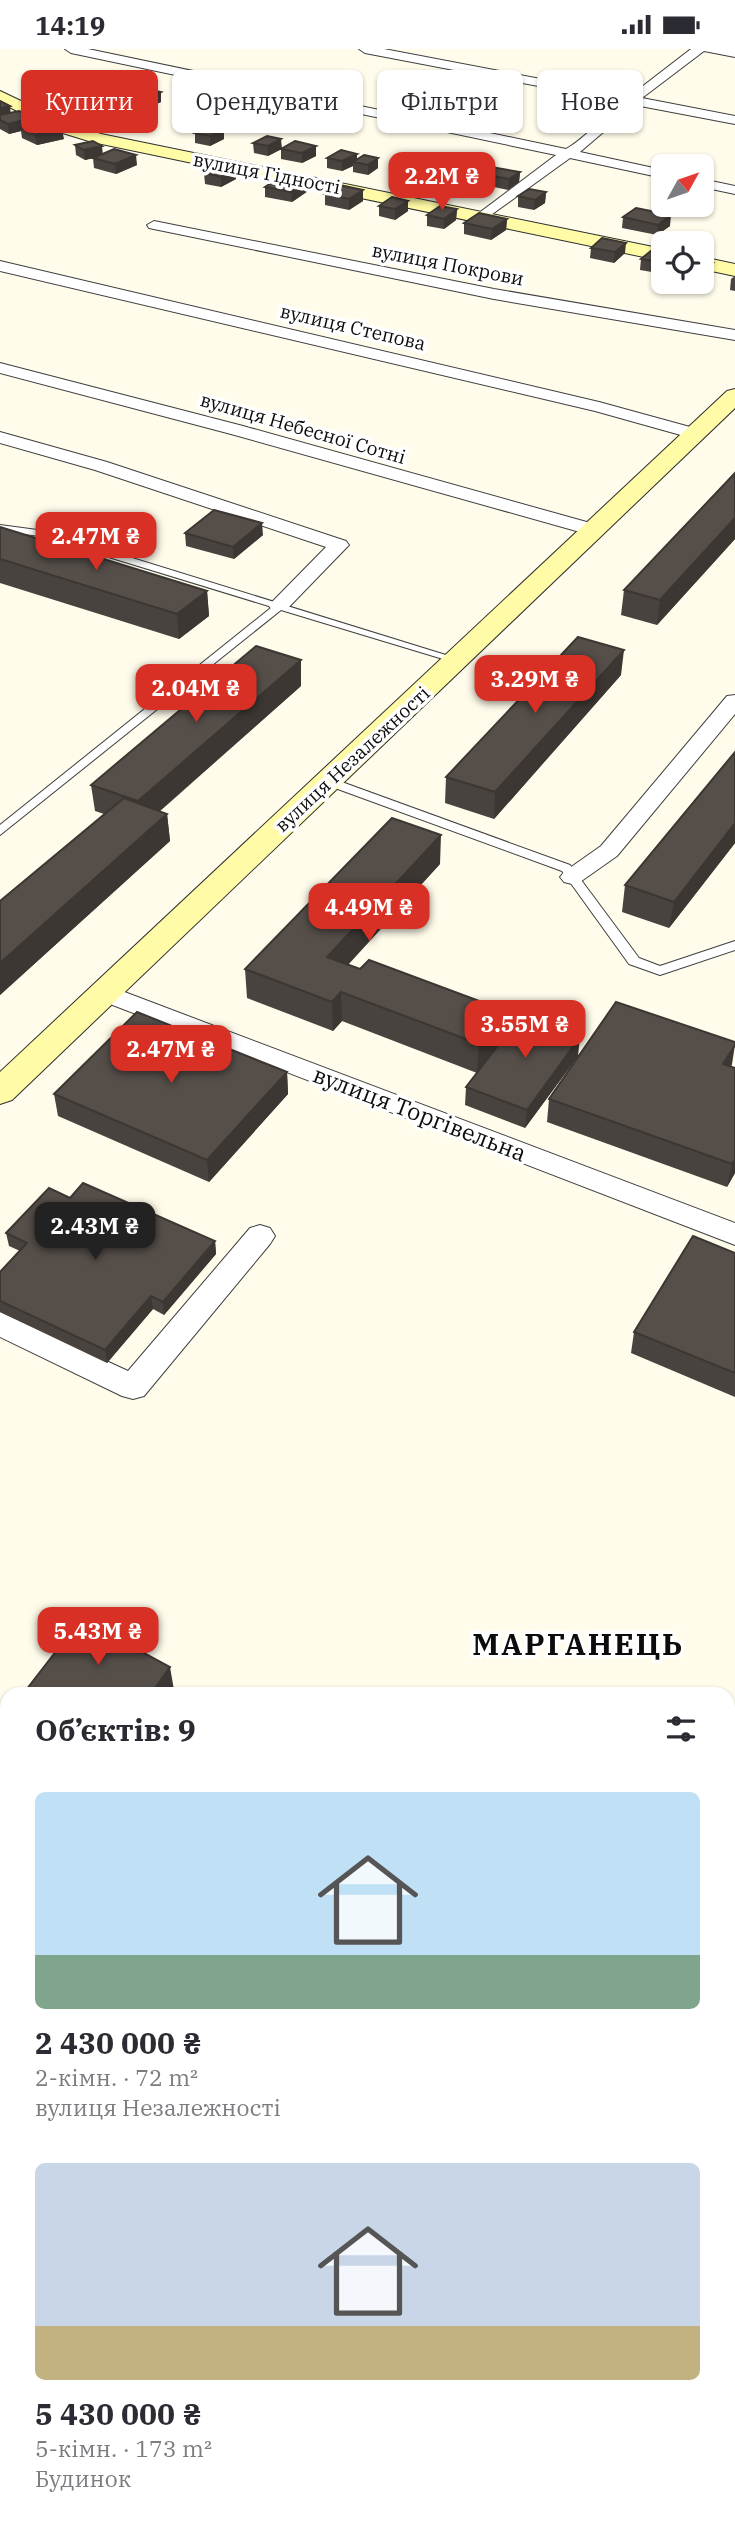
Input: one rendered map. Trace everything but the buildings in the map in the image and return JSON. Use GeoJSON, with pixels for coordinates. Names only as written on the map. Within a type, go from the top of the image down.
{"type":"FeatureCollection","features":[{"type":"Feature","properties":{"kind":"main road","name":"вулиця Гідності"},"geometry":{"type":"LineString","coordinates":[[0,96],[59,126],[98,138],[651,252]]}},
{"type":"Feature","properties":{"kind":"main road"},"geometry":{"type":"LineString","coordinates":[[714,266],[735,270]]}},
{"type":"Feature","properties":{"kind":"main road","name":"вулиця Незалежності"},"geometry":{"type":"LineString","coordinates":[[0,1092],[733,401]]}},
{"type":"Feature","properties":{"kind":"street"},"geometry":{"type":"LineString","coordinates":[[71,49],[651,172]]}},
{"type":"Feature","properties":{"kind":"street"},"geometry":{"type":"LineString","coordinates":[[365,49],[537,82]]}},
{"type":"Feature","properties":{"kind":"street"},"geometry":{"type":"LineString","coordinates":[[643,93],[699,49]]}},
{"type":"Feature","properties":{"kind":"street"},"geometry":{"type":"LineString","coordinates":[[708,49],[735,53]]}},
{"type":"Feature","properties":{"kind":"street"},"geometry":{"type":"LineString","coordinates":[[643,103],[735,120]]}},
{"type":"Feature","properties":{"kind":"street"},"geometry":{"type":"LineString","coordinates":[[484,216],[584,144],[594,133]]}},
{"type":"Feature","properties":{"kind":"street"},"geometry":{"type":"LineString","coordinates":[[714,186],[735,190]]}},
{"type":"Feature","properties":{"kind":"street","name":"вулиця Покрови"},"geometry":{"type":"LineString","coordinates":[[154,225],[494,294],[735,335]]}},
{"type":"Feature","properties":{"kind":"street","name":"вулиця Степова"},"geometry":{"type":"LineString","coordinates":[[0,266],[599,407],[695,434]]}},
{"type":"Feature","properties":{"kind":"street","name":"вулиця Небесної Сотні"},"geometry":{"type":"LineString","coordinates":[[0,368],[237,430],[594,530]]}},
{"type":"Feature","properties":{"kind":"street"},"geometry":{"type":"LineString","coordinates":[[0,437],[101,466],[339,545],[279,606]]}},
{"type":"Feature","properties":{"kind":"street"},"geometry":{"type":"LineString","coordinates":[[572,877],[609,851],[735,701]]}},
{"type":"Feature","properties":{"kind":"street","name":"вулиця Торгівельна"},"geometry":{"type":"LineString","coordinates":[[106,993],[735,1234]]}},
{"type":"Feature","properties":{"kind":"street"},"geometry":{"type":"LineString","coordinates":[[0,1324],[133,1387],[260,1236]]}},
{"type":"Feature","properties":{"kind":"lane"},"geometry":{"type":"LineString","coordinates":[[0,528],[41,533],[457,660]]}},
{"type":"Feature","properties":{"kind":"lane"},"geometry":{"type":"LineString","coordinates":[[0,831],[279,606]]}},
{"type":"Feature","properties":{"kind":"lane"},"geometry":{"type":"LineString","coordinates":[[328,781],[566,868],[634,961],[660,971],[735,945]]}},
{"type":"Feature","properties":{"kind":"district","name":"МАРГАНЕЦЬ"},"geometry":{"type":"Point","coordinates":[578,1643]}}]}
